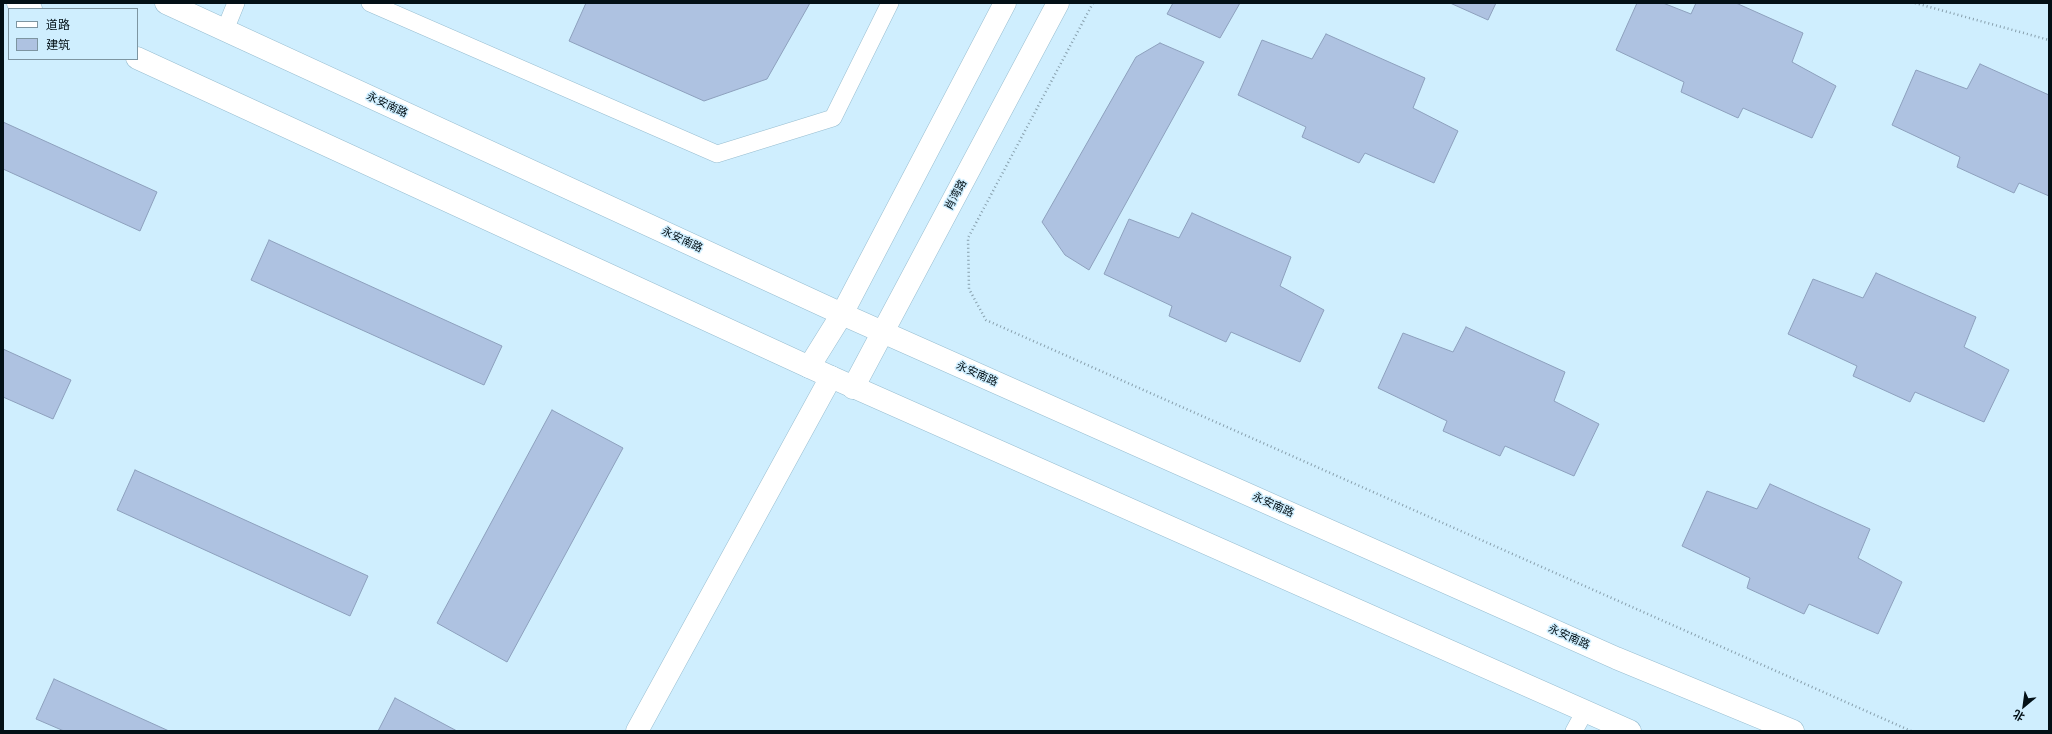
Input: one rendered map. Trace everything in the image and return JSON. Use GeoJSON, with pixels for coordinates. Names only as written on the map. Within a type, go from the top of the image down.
{"type":"FeatureCollection","features":[{"type":"Feature","properties":{"kind":"main road"},"geometry":{"type":"LineString","coordinates":[[18,3],[29,8]]}},
{"type":"Feature","properties":{"kind":"main road","name":"永安南路"},"geometry":{"type":"LineString","coordinates":[[166,3],[882,332],[1616,658],[1793,731]]}},
{"type":"Feature","properties":{"kind":"main road"},"geometry":{"type":"LineString","coordinates":[[809,367],[842,314],[1005,3]]}},
{"type":"Feature","properties":{"kind":"main road","name":"肖湾路"},"geometry":{"type":"LineString","coordinates":[[853,388],[1058,3]]}},
{"type":"Feature","properties":{"kind":"main road"},"geometry":{"type":"LineString","coordinates":[[138,58],[853,388],[1630,731]]}},
{"type":"Feature","properties":{"kind":"main road"},"geometry":{"type":"LineString","coordinates":[[637,731],[831,377]]}},
{"type":"Feature","properties":{"kind":"lane"},"geometry":{"type":"LineString","coordinates":[[225,30],[236,3]]}},
{"type":"Feature","properties":{"kind":"lane"},"geometry":{"type":"LineString","coordinates":[[370,3],[717,154],[833,118],[890,3]]}},
{"type":"Feature","properties":{"kind":"lane"},"geometry":{"type":"LineString","coordinates":[[1574,731],[1584,711]]}},
{"type":"Feature","properties":{"kind":"path"},"geometry":{"type":"LineString","coordinates":[[1093,3],[968,238],[968,289],[986,320],[1911,731]]}},
{"type":"Feature","properties":{"kind":"path"},"geometry":{"type":"LineString","coordinates":[[1915,3],[2049,40]]}},
{"type":"Feature","properties":{"kind":"building"},"geometry":{"type":"Polygon","coordinates":[[[586,3],[810,3],[767,79],[704,101],[569,41],[586,3]]]}},
{"type":"Feature","properties":{"kind":"building"},"geometry":{"type":"Polygon","coordinates":[[[1173,3],[1240,3],[1220,38],[1167,14],[1173,3]]]}},
{"type":"Feature","properties":{"kind":"building"},"geometry":{"type":"Polygon","coordinates":[[[1450,3],[1496,3],[1488,20],[1450,3]]]}},
{"type":"Feature","properties":{"kind":"building"},"geometry":{"type":"Polygon","coordinates":[[[1637,3],[1663,3],[1691,14],[1696,3],[1736,3],[1803,33],[1792,62],[1836,86],[1812,138],[1743,108],[1738,118],[1681,92],[1684,82],[1616,50],[1637,3]]]}},
{"type":"Feature","properties":{"kind":"building"},"geometry":{"type":"Polygon","coordinates":[[[1326,34],[1425,78],[1413,108],[1458,131],[1434,183],[1365,153],[1359,163],[1302,137],[1306,127],[1238,95],[1262,40],[1312,59],[1326,34]]]}},
{"type":"Feature","properties":{"kind":"building"},"geometry":{"type":"Polygon","coordinates":[[[1160,43],[1204,62],[1089,270],[1065,255],[1042,222],[1136,57],[1160,43]]]}},
{"type":"Feature","properties":{"kind":"building"},"geometry":{"type":"Polygon","coordinates":[[[1980,64],[2049,95],[2049,196],[2019,183],[2014,193],[1957,167],[1960,157],[1892,125],[1916,70],[1967,89],[1980,64]]]}},
{"type":"Feature","properties":{"kind":"building"},"geometry":{"type":"Polygon","coordinates":[[[3,122],[157,192],[140,231],[3,169],[3,122]]]}},
{"type":"Feature","properties":{"kind":"building"},"geometry":{"type":"Polygon","coordinates":[[[1192,213],[1291,257],[1280,286],[1324,310],[1300,362],[1231,332],[1226,342],[1169,316],[1172,306],[1104,274],[1129,219],[1179,238],[1192,213]]]}},
{"type":"Feature","properties":{"kind":"building"},"geometry":{"type":"Polygon","coordinates":[[[269,240],[502,346],[484,385],[251,280],[269,240]]]}},
{"type":"Feature","properties":{"kind":"building"},"geometry":{"type":"Polygon","coordinates":[[[1876,273],[1976,317],[1964,347],[2009,370],[1984,422],[1915,392],[1910,402],[1853,376],[1857,366],[1788,334],[1813,279],[1863,298],[1876,273]]]}},
{"type":"Feature","properties":{"kind":"building"},"geometry":{"type":"Polygon","coordinates":[[[1466,327],[1565,372],[1554,401],[1599,424],[1574,476],[1505,446],[1500,456],[1443,431],[1447,421],[1378,388],[1403,333],[1453,352],[1466,327]]]}},
{"type":"Feature","properties":{"kind":"building"},"geometry":{"type":"Polygon","coordinates":[[[3,349],[71,380],[53,419],[3,397],[3,349]]]}},
{"type":"Feature","properties":{"kind":"building"},"geometry":{"type":"Polygon","coordinates":[[[552,410],[623,448],[507,662],[437,623],[552,410]]]}},
{"type":"Feature","properties":{"kind":"building"},"geometry":{"type":"Polygon","coordinates":[[[135,470],[368,576],[350,616],[117,510],[135,470]]]}},
{"type":"Feature","properties":{"kind":"building"},"geometry":{"type":"Polygon","coordinates":[[[1770,484],[1870,529],[1858,558],[1902,582],[1878,634],[1809,604],[1804,614],[1747,588],[1750,578],[1682,546],[1707,491],[1757,509],[1770,484]]]}},
{"type":"Feature","properties":{"kind":"building"},"geometry":{"type":"Polygon","coordinates":[[[54,679],[169,731],[64,731],[36,719],[54,679]]]}},
{"type":"Feature","properties":{"kind":"building"},"geometry":{"type":"Polygon","coordinates":[[[395,698],[457,731],[378,731],[395,698]]]}}]}
